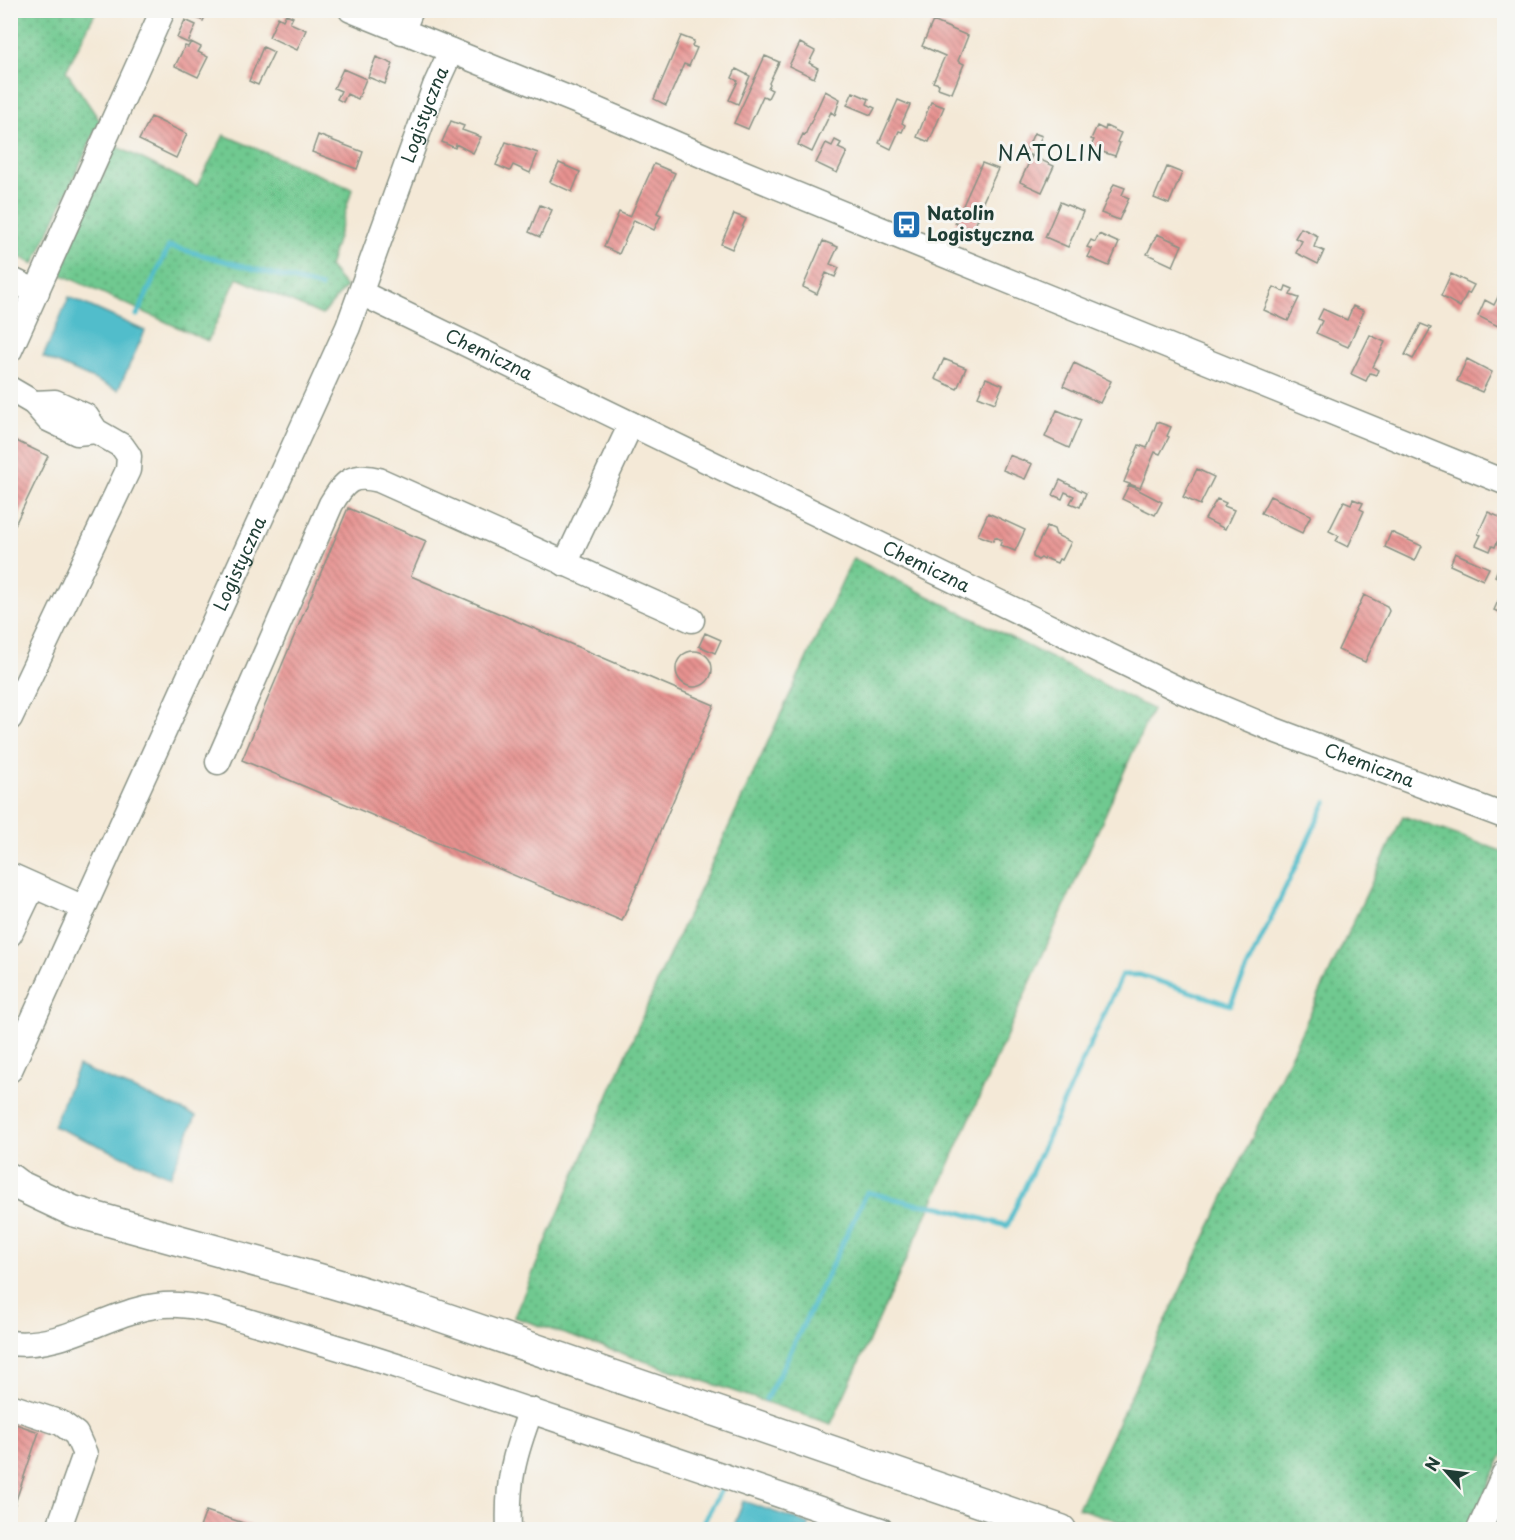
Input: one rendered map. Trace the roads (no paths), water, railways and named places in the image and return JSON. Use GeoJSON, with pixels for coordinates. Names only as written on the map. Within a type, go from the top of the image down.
{"type":"FeatureCollection","features":[{"type":"Feature","properties":{"kind":"main road"},"geometry":{"type":"LineString","coordinates":[[10,1179],[74,1211],[419,1309],[1061,1530]]}},
{"type":"Feature","properties":{"kind":"main road"},"geometry":{"type":"LineString","coordinates":[[10,1205],[74,1211]]}},
{"type":"Feature","properties":{"kind":"street"},"geometry":{"type":"LineString","coordinates":[[10,350],[163,10]]}},
{"type":"Feature","properties":{"kind":"street"},"geometry":{"type":"LineString","coordinates":[[351,10],[407,21],[451,51],[900,237],[1504,482]]}},
{"type":"Feature","properties":{"kind":"street","name":"Logistyczna"},"geometry":{"type":"LineString","coordinates":[[11,1070],[348,327],[435,86],[451,51]]}},
{"type":"Feature","properties":{"kind":"street"},"geometry":{"type":"LineString","coordinates":[[10,279],[37,292]]}},
{"type":"Feature","properties":{"kind":"street","name":"Chemiczna"},"geometry":{"type":"LineString","coordinates":[[361,293],[1182,690],[1277,731],[1504,816]]}},
{"type":"Feature","properties":{"kind":"street"},"geometry":{"type":"LineString","coordinates":[[10,389],[34,403],[48,418],[77,433],[96,431],[122,446],[129,456],[128,470],[10,718]]}},
{"type":"Feature","properties":{"kind":"street"},"geometry":{"type":"LineString","coordinates":[[566,564],[631,424]]}},
{"type":"Feature","properties":{"kind":"street"},"geometry":{"type":"LineString","coordinates":[[218,762],[331,504],[338,492],[350,480],[363,476],[379,480],[692,620]]}},
{"type":"Feature","properties":{"kind":"street"},"geometry":{"type":"LineString","coordinates":[[10,875],[84,908]]}},
{"type":"Feature","properties":{"kind":"street"},"geometry":{"type":"LineString","coordinates":[[10,934],[33,886]]}},
{"type":"Feature","properties":{"kind":"street"},"geometry":{"type":"LineString","coordinates":[[10,1343],[24,1345],[72,1335],[131,1310],[154,1306],[179,1305],[206,1309],[351,1350],[881,1530]]}},
{"type":"Feature","properties":{"kind":"street"},"geometry":{"type":"LineString","coordinates":[[10,1406],[61,1423],[76,1434],[85,1454],[58,1530]]}},
{"type":"Feature","properties":{"kind":"street"},"geometry":{"type":"LineString","coordinates":[[509,1530],[509,1483],[531,1410]]}},
{"type":"Feature","properties":{"kind":"street"},"geometry":{"type":"LineString","coordinates":[[1479,1530],[1504,1474]]}},
{"type":"Feature","properties":{"kind":"water"},"geometry":{"type":"Polygon","coordinates":[[[69,297],[145,331],[118,390],[43,357],[69,297]]]}},
{"type":"Feature","properties":{"kind":"water"},"geometry":{"type":"Polygon","coordinates":[[[78,1066],[196,1116],[170,1176],[53,1126],[78,1066]]]}},
{"type":"Feature","properties":{"kind":"water"},"geometry":{"type":"Polygon","coordinates":[[[743,1501],[810,1524],[808,1529],[733,1529],[743,1501]]]}},
{"type":"Feature","properties":{"kind":"waterway"},"geometry":{"type":"LineString","coordinates":[[137,315],[169,246],[321,287]]}},
{"type":"Feature","properties":{"kind":"waterway"},"geometry":{"type":"LineString","coordinates":[[766,1399],[867,1192],[916,1204],[941,1207],[1007,1226],[1122,975],[1140,975],[1230,1005],[1326,802]]}},
{"type":"Feature","properties":{"kind":"waterway"},"geometry":{"type":"LineString","coordinates":[[699,1530],[721,1490]]}},
{"type":"Feature","properties":{"kind":"place","name":"Natolin Logistyczna"},"geometry":{"type":"Point","coordinates":[906,224]}},
{"type":"Feature","properties":{"kind":"district","name":"NATOLIN"},"geometry":{"type":"Point","coordinates":[1051,154]}}]}
